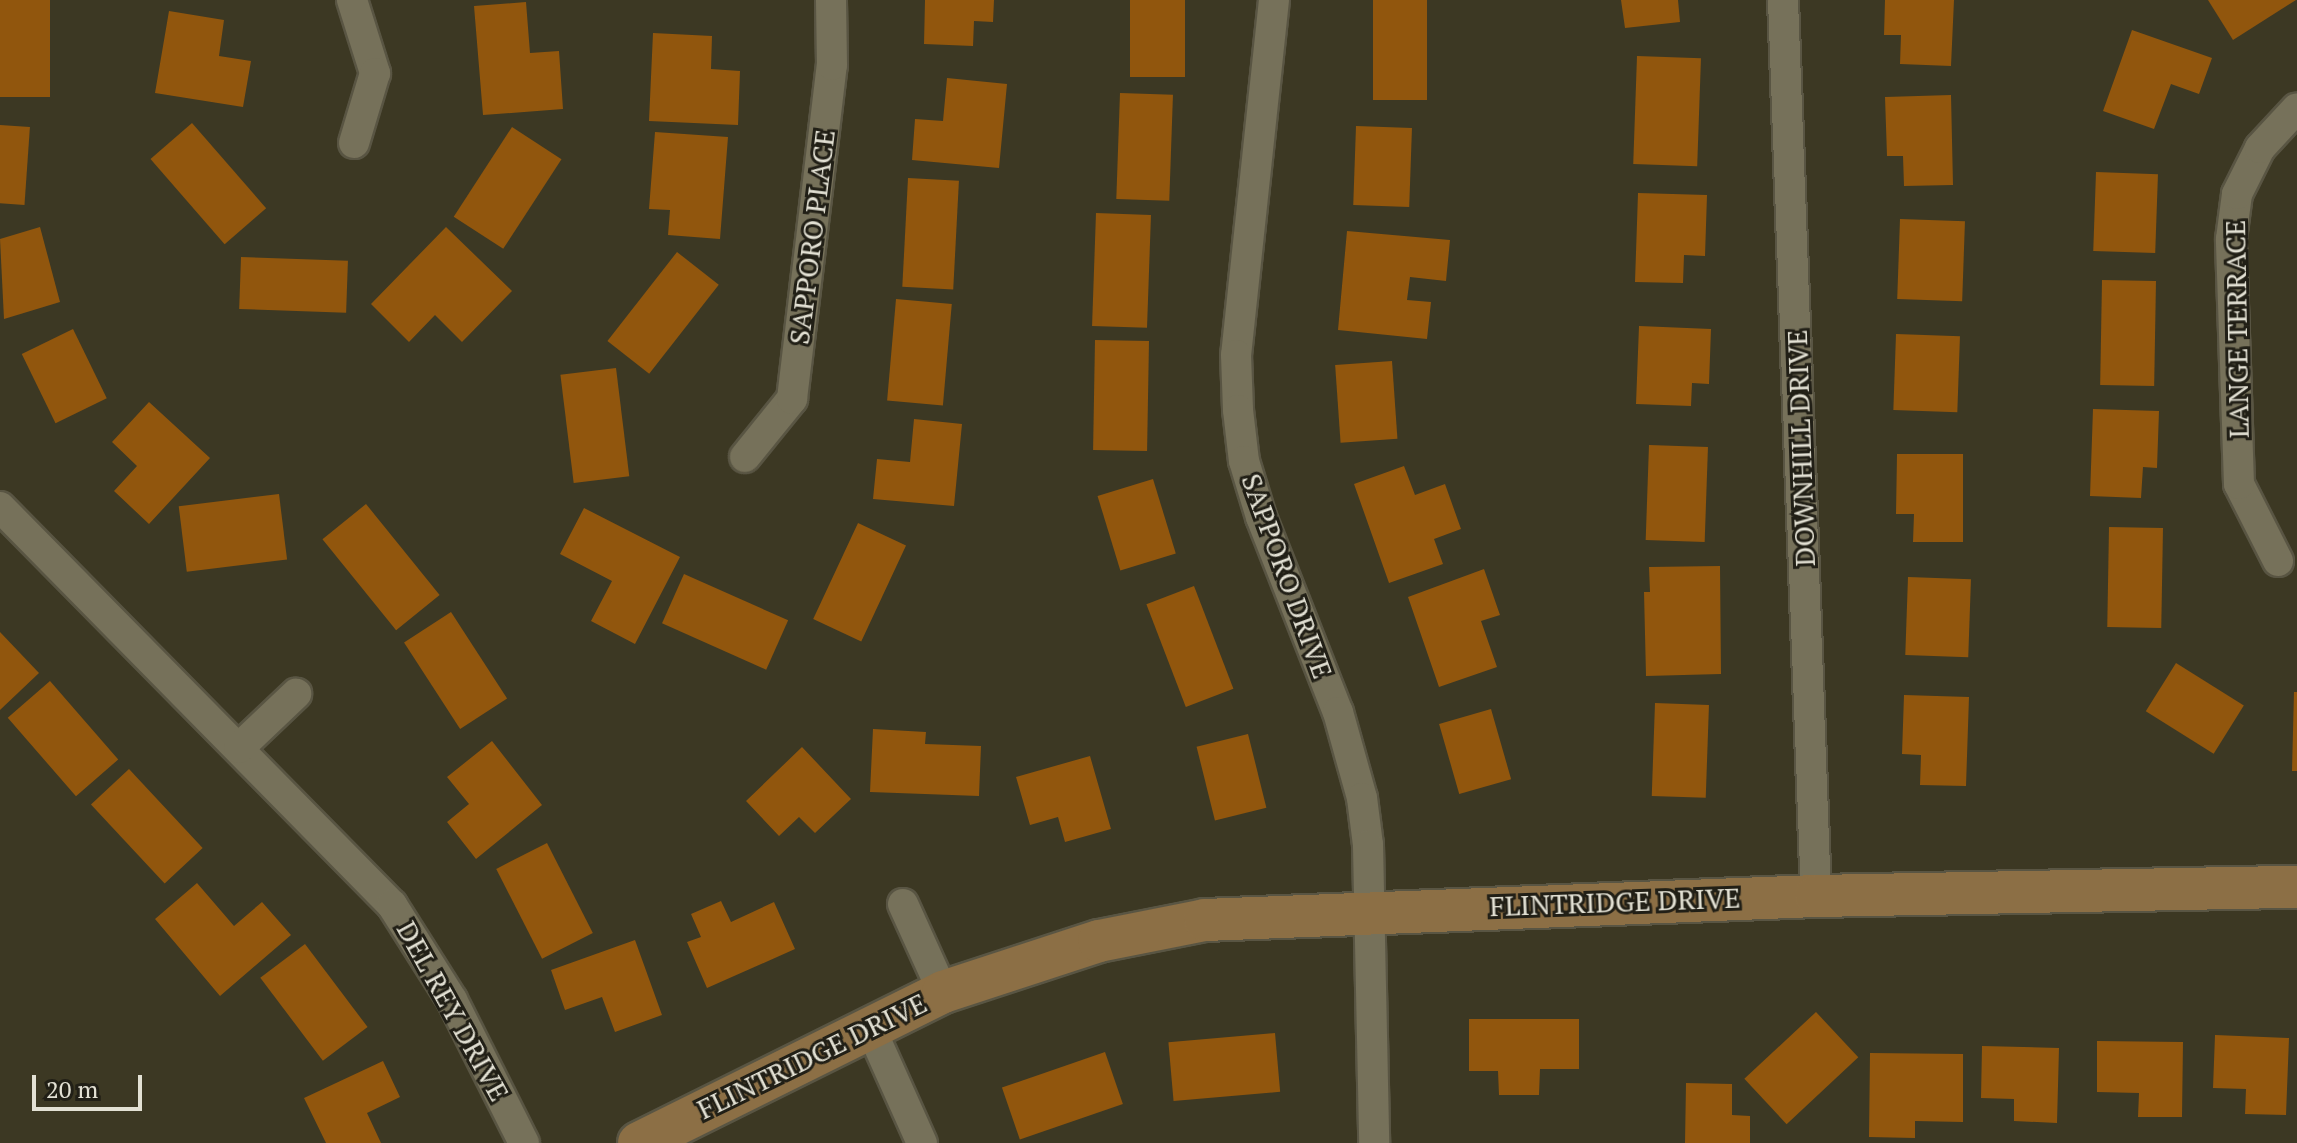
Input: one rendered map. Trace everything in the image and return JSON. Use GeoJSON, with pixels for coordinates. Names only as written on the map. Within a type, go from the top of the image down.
{"type":"FeatureCollection","features":[{"type":"Feature","properties":{"kind":"street"},"geometry":{"type":"LineString","coordinates":[[352,0],[375,73],[354,143]]}},
{"type":"Feature","properties":{"kind":"street","name":"SAPPORO PLACE"},"geometry":{"type":"LineString","coordinates":[[745,457],[792,399],[832,65],[831,0]]}},
{"type":"Feature","properties":{"kind":"street","name":"SAPPORO DRIVE"},"geometry":{"type":"LineString","coordinates":[[1274,0],[1236,355],[1238,410],[1244,461],[1261,517],[1353,757],[1368,845],[1374,1143]]}},
{"type":"Feature","properties":{"kind":"street","name":"DOWNHILL DRIVE"},"geometry":{"type":"LineString","coordinates":[[1783,0],[1816,896]]}},
{"type":"Feature","properties":{"kind":"street","name":"LANGE TERRACE"},"geometry":{"type":"LineString","coordinates":[[2278,561],[2239,484],[2231,239],[2237,194],[2260,148],[2297,108]]}},
{"type":"Feature","properties":{"kind":"street","name":"DEL REY DRIVE"},"geometry":{"type":"LineString","coordinates":[[0,507],[392,905],[452,1000],[524,1143]]}},
{"type":"Feature","properties":{"kind":"street"},"geometry":{"type":"LineString","coordinates":[[239,748],[296,694]]}},
{"type":"Feature","properties":{"kind":"street","name":"FLINTRIDGE DRIVE"},"geometry":{"type":"LineString","coordinates":[[639,1143],[943,992],[1012,966],[1155,927],[1259,915],[1368,910],[1816,896],[2297,887]]}},
{"type":"Feature","properties":{"kind":"street","name":"FLINTRIDGE DRIVE"},"geometry":{"type":"LineString","coordinates":[[903,904],[943,992]]}},
{"type":"Feature","properties":{"kind":"street"},"geometry":{"type":"LineString","coordinates":[[870,1027],[922,1143]]}},
{"type":"Feature","properties":{"kind":"building"},"geometry":{"type":"Polygon","coordinates":[[[0,0],[50,0],[50,97],[0,97],[0,0]]]}},
{"type":"Feature","properties":{"kind":"building"},"geometry":{"type":"Polygon","coordinates":[[[925,0],[994,0],[993,22],[974,21],[973,46],[924,44],[925,0]]]}},
{"type":"Feature","properties":{"kind":"building"},"geometry":{"type":"Polygon","coordinates":[[[1130,0],[1185,0],[1185,77],[1130,77],[1130,0]]]}},
{"type":"Feature","properties":{"kind":"building"},"geometry":{"type":"Polygon","coordinates":[[[1373,0],[1427,0],[1427,100],[1373,100],[1373,0]]]}},
{"type":"Feature","properties":{"kind":"building"},"geometry":{"type":"Polygon","coordinates":[[[1621,0],[1678,0],[1680,22],[1625,28],[1621,0]]]}},
{"type":"Feature","properties":{"kind":"building"},"geometry":{"type":"Polygon","coordinates":[[[1885,0],[1954,0],[1951,66],[1900,64],[1901,35],[1884,35],[1885,0]]]}},
{"type":"Feature","properties":{"kind":"building"},"geometry":{"type":"Polygon","coordinates":[[[2208,0],[2296,0],[2233,40],[2208,0]]]}},
{"type":"Feature","properties":{"kind":"building"},"geometry":{"type":"Polygon","coordinates":[[[526,2],[530,53],[559,51],[563,109],[483,115],[474,6],[526,2]]]}},
{"type":"Feature","properties":{"kind":"building"},"geometry":{"type":"Polygon","coordinates":[[[169,11],[224,20],[219,56],[251,61],[243,107],[155,93],[169,11]]]}},
{"type":"Feature","properties":{"kind":"building"},"geometry":{"type":"Polygon","coordinates":[[[2132,30],[2212,58],[2199,94],[2171,84],[2154,129],[2103,111],[2132,30]]]}},
{"type":"Feature","properties":{"kind":"building"},"geometry":{"type":"Polygon","coordinates":[[[653,33],[712,36],[711,69],[740,71],[738,125],[649,121],[653,33]]]}},
{"type":"Feature","properties":{"kind":"building"},"geometry":{"type":"Polygon","coordinates":[[[1637,56],[1701,58],[1697,166],[1633,164],[1637,56]]]}},
{"type":"Feature","properties":{"kind":"building"},"geometry":{"type":"Polygon","coordinates":[[[947,78],[1007,84],[999,168],[912,160],[915,119],[943,121],[947,78]]]}},
{"type":"Feature","properties":{"kind":"building"},"geometry":{"type":"Polygon","coordinates":[[[1120,93],[1173,95],[1169,201],[1116,199],[1120,93]]]}},
{"type":"Feature","properties":{"kind":"building"},"geometry":{"type":"Polygon","coordinates":[[[1951,95],[1953,185],[1904,186],[1903,156],[1887,156],[1885,97],[1951,95]]]}},
{"type":"Feature","properties":{"kind":"building"},"geometry":{"type":"Polygon","coordinates":[[[192,123],[266,208],[225,244],[150,159],[192,123]]]}},
{"type":"Feature","properties":{"kind":"building"},"geometry":{"type":"Polygon","coordinates":[[[0,125],[30,127],[24,205],[0,203],[0,125]]]}},
{"type":"Feature","properties":{"kind":"building"},"geometry":{"type":"Polygon","coordinates":[[[1356,126],[1412,128],[1409,207],[1353,205],[1356,126]]]}},
{"type":"Feature","properties":{"kind":"building"},"geometry":{"type":"Polygon","coordinates":[[[512,127],[561,159],[503,249],[454,217],[512,127]]]}},
{"type":"Feature","properties":{"kind":"building"},"geometry":{"type":"Polygon","coordinates":[[[655,132],[728,137],[720,239],[668,235],[670,210],[649,209],[655,132]]]}},
{"type":"Feature","properties":{"kind":"building"},"geometry":{"type":"Polygon","coordinates":[[[2096,172],[2158,174],[2155,253],[2093,251],[2096,172]]]}},
{"type":"Feature","properties":{"kind":"building"},"geometry":{"type":"Polygon","coordinates":[[[908,178],[959,181],[953,290],[902,287],[908,178]]]}},
{"type":"Feature","properties":{"kind":"building"},"geometry":{"type":"Polygon","coordinates":[[[1638,193],[1707,195],[1705,256],[1684,255],[1683,283],[1635,282],[1638,193]]]}},
{"type":"Feature","properties":{"kind":"building"},"geometry":{"type":"Polygon","coordinates":[[[1096,213],[1151,215],[1147,328],[1092,326],[1096,213]]]}},
{"type":"Feature","properties":{"kind":"building"},"geometry":{"type":"Polygon","coordinates":[[[1900,219],[1965,221],[1962,301],[1897,299],[1900,219]]]}},
{"type":"Feature","properties":{"kind":"building"},"geometry":{"type":"Polygon","coordinates":[[[40,227],[60,302],[4,319],[0,239],[40,227]]]}},
{"type":"Feature","properties":{"kind":"building"},"geometry":{"type":"Polygon","coordinates":[[[446,227],[512,291],[462,342],[435,315],[409,342],[371,304],[446,227]]]}},
{"type":"Feature","properties":{"kind":"building"},"geometry":{"type":"Polygon","coordinates":[[[1347,231],[1450,240],[1446,281],[1410,277],[1407,300],[1431,302],[1427,339],[1338,330],[1347,231]]]}},
{"type":"Feature","properties":{"kind":"building"},"geometry":{"type":"Polygon","coordinates":[[[677,252],[719,285],[649,374],[607,341],[677,252]]]}},
{"type":"Feature","properties":{"kind":"building"},"geometry":{"type":"Polygon","coordinates":[[[241,257],[348,261],[346,313],[239,309],[241,257]]]}},
{"type":"Feature","properties":{"kind":"building"},"geometry":{"type":"Polygon","coordinates":[[[2102,280],[2156,281],[2154,386],[2100,385],[2102,280]]]}},
{"type":"Feature","properties":{"kind":"building"},"geometry":{"type":"Polygon","coordinates":[[[896,299],[952,304],[943,405],[887,401],[896,299]]]}},
{"type":"Feature","properties":{"kind":"building"},"geometry":{"type":"Polygon","coordinates":[[[1639,326],[1711,329],[1709,384],[1692,383],[1691,406],[1636,404],[1639,326]]]}},
{"type":"Feature","properties":{"kind":"building"},"geometry":{"type":"Polygon","coordinates":[[[73,329],[107,398],[56,423],[22,354],[73,329]]]}},
{"type":"Feature","properties":{"kind":"building"},"geometry":{"type":"Polygon","coordinates":[[[1896,334],[1960,336],[1957,412],[1893,410],[1896,334]]]}},
{"type":"Feature","properties":{"kind":"building"},"geometry":{"type":"Polygon","coordinates":[[[1095,340],[1149,341],[1147,451],[1093,450],[1095,340]]]}},
{"type":"Feature","properties":{"kind":"building"},"geometry":{"type":"Polygon","coordinates":[[[1392,361],[1397,439],[1341,443],[1335,365],[1392,361]]]}},
{"type":"Feature","properties":{"kind":"building"},"geometry":{"type":"Polygon","coordinates":[[[616,368],[629,476],[574,483],[560,375],[616,368]]]}},
{"type":"Feature","properties":{"kind":"building"},"geometry":{"type":"Polygon","coordinates":[[[149,402],[210,458],[149,524],[114,491],[137,466],[112,442],[149,402]]]}},
{"type":"Feature","properties":{"kind":"building"},"geometry":{"type":"Polygon","coordinates":[[[2093,409],[2159,411],[2157,468],[2143,467],[2141,498],[2090,496],[2093,409]]]}},
{"type":"Feature","properties":{"kind":"building"},"geometry":{"type":"Polygon","coordinates":[[[914,419],[962,424],[954,506],[873,499],[877,459],[910,462],[914,419]]]}},
{"type":"Feature","properties":{"kind":"building"},"geometry":{"type":"Polygon","coordinates":[[[1649,445],[1708,447],[1705,542],[1646,540],[1649,445]]]}},
{"type":"Feature","properties":{"kind":"building"},"geometry":{"type":"Polygon","coordinates":[[[1897,454],[1963,454],[1963,542],[1913,542],[1914,514],[1896,514],[1897,454]]]}},
{"type":"Feature","properties":{"kind":"building"},"geometry":{"type":"Polygon","coordinates":[[[1404,466],[1415,495],[1445,484],[1461,529],[1434,539],[1443,564],[1389,583],[1354,484],[1404,466]]]}},
{"type":"Feature","properties":{"kind":"building"},"geometry":{"type":"Polygon","coordinates":[[[1153,479],[1176,554],[1120,571],[1098,496],[1153,479]]]}},
{"type":"Feature","properties":{"kind":"building"},"geometry":{"type":"Polygon","coordinates":[[[279,494],[287,560],[187,572],[179,506],[279,494]]]}},
{"type":"Feature","properties":{"kind":"building"},"geometry":{"type":"Polygon","coordinates":[[[366,504],[440,595],[396,630],[322,539],[366,504]]]}},
{"type":"Feature","properties":{"kind":"building"},"geometry":{"type":"Polygon","coordinates":[[[584,508],[680,557],[635,644],[591,621],[612,581],[560,554],[584,508]]]}},
{"type":"Feature","properties":{"kind":"building"},"geometry":{"type":"Polygon","coordinates":[[[858,523],[906,545],[861,641],[813,619],[858,523]]]}},
{"type":"Feature","properties":{"kind":"building"},"geometry":{"type":"Polygon","coordinates":[[[2109,527],[2163,528],[2161,628],[2107,627],[2109,527]]]}},
{"type":"Feature","properties":{"kind":"building"},"geometry":{"type":"Polygon","coordinates":[[[1720,566],[1721,674],[1646,676],[1644,592],[1650,592],[1649,567],[1720,566]]]}},
{"type":"Feature","properties":{"kind":"building"},"geometry":{"type":"Polygon","coordinates":[[[1484,569],[1500,615],[1481,621],[1497,667],[1439,687],[1408,597],[1484,569]]]}},
{"type":"Feature","properties":{"kind":"building"},"geometry":{"type":"Polygon","coordinates":[[[684,574],[788,620],[766,670],[662,623],[684,574]]]}},
{"type":"Feature","properties":{"kind":"building"},"geometry":{"type":"Polygon","coordinates":[[[1908,577],[1971,579],[1968,657],[1905,655],[1908,577]]]}},
{"type":"Feature","properties":{"kind":"building"},"geometry":{"type":"Polygon","coordinates":[[[1194,586],[1233,689],[1186,707],[1146,604],[1194,586]]]}},
{"type":"Feature","properties":{"kind":"building"},"geometry":{"type":"Polygon","coordinates":[[[451,612],[507,698],[460,729],[404,642],[451,612]]]}},
{"type":"Feature","properties":{"kind":"building"},"geometry":{"type":"Polygon","coordinates":[[[0,632],[39,673],[0,710],[0,632]]]}},
{"type":"Feature","properties":{"kind":"building"},"geometry":{"type":"Polygon","coordinates":[[[2176,663],[2244,705],[2214,754],[2146,711],[2176,663]]]}},
{"type":"Feature","properties":{"kind":"building"},"geometry":{"type":"Polygon","coordinates":[[[50,681],[118,759],[76,796],[8,718],[50,681]]]}},
{"type":"Feature","properties":{"kind":"building"},"geometry":{"type":"Polygon","coordinates":[[[2294,692],[2297,692],[2297,771],[2292,771],[2294,692]]]}},
{"type":"Feature","properties":{"kind":"building"},"geometry":{"type":"Polygon","coordinates":[[[1904,695],[1969,697],[1966,786],[1920,785],[1921,755],[1902,754],[1904,695]]]}},
{"type":"Feature","properties":{"kind":"building"},"geometry":{"type":"Polygon","coordinates":[[[1655,703],[1709,705],[1706,798],[1652,796],[1655,703]]]}},
{"type":"Feature","properties":{"kind":"building"},"geometry":{"type":"Polygon","coordinates":[[[1491,709],[1511,779],[1459,794],[1439,724],[1491,709]]]}},
{"type":"Feature","properties":{"kind":"building"},"geometry":{"type":"Polygon","coordinates":[[[873,729],[926,732],[925,744],[981,746],[979,796],[870,792],[873,729]]]}},
{"type":"Feature","properties":{"kind":"building"},"geometry":{"type":"Polygon","coordinates":[[[1248,734],[1266,808],[1215,821],[1197,747],[1248,734]]]}},
{"type":"Feature","properties":{"kind":"building"},"geometry":{"type":"Polygon","coordinates":[[[492,741],[542,805],[476,859],[447,822],[469,804],[447,777],[492,741]]]}},
{"type":"Feature","properties":{"kind":"building"},"geometry":{"type":"Polygon","coordinates":[[[802,747],[851,799],[815,833],[799,817],[779,836],[746,801],[802,747]]]}},
{"type":"Feature","properties":{"kind":"building"},"geometry":{"type":"Polygon","coordinates":[[[1090,756],[1111,829],[1065,842],[1058,817],[1030,825],[1016,777],[1090,756]]]}},
{"type":"Feature","properties":{"kind":"building"},"geometry":{"type":"Polygon","coordinates":[[[129,769],[203,848],[165,883],[91,804],[129,769]]]}},
{"type":"Feature","properties":{"kind":"building"},"geometry":{"type":"Polygon","coordinates":[[[547,843],[593,933],[542,959],[496,869],[547,843]]]}},
{"type":"Feature","properties":{"kind":"building"},"geometry":{"type":"Polygon","coordinates":[[[197,883],[234,926],[262,902],[291,935],[220,996],[155,919],[197,883]]]}},
{"type":"Feature","properties":{"kind":"building"},"geometry":{"type":"Polygon","coordinates":[[[721,901],[731,922],[774,902],[795,949],[707,988],[687,942],[701,937],[691,914],[721,901]]]}},
{"type":"Feature","properties":{"kind":"building"},"geometry":{"type":"Polygon","coordinates":[[[635,940],[662,1015],[615,1032],[602,997],[565,1010],[551,970],[635,940]]]}},
{"type":"Feature","properties":{"kind":"building"},"geometry":{"type":"Polygon","coordinates":[[[305,944],[368,1027],[323,1061],[260,978],[305,944]]]}},
{"type":"Feature","properties":{"kind":"building"},"geometry":{"type":"Polygon","coordinates":[[[1816,1012],[1858,1057],[1787,1124],[1744,1079],[1816,1012]]]}},
{"type":"Feature","properties":{"kind":"building"},"geometry":{"type":"Polygon","coordinates":[[[1469,1019],[1579,1019],[1579,1069],[1540,1069],[1539,1095],[1499,1095],[1498,1071],[1469,1071],[1469,1019]]]}},
{"type":"Feature","properties":{"kind":"building"},"geometry":{"type":"Polygon","coordinates":[[[1275,1033],[1280,1092],[1174,1101],[1168,1042],[1275,1033]]]}},
{"type":"Feature","properties":{"kind":"building"},"geometry":{"type":"Polygon","coordinates":[[[2215,1035],[2289,1038],[2286,1115],[2245,1114],[2246,1089],[2213,1088],[2215,1035]]]}},
{"type":"Feature","properties":{"kind":"building"},"geometry":{"type":"Polygon","coordinates":[[[2097,1041],[2183,1042],[2182,1117],[2138,1117],[2139,1093],[2097,1092],[2097,1041]]]}},
{"type":"Feature","properties":{"kind":"building"},"geometry":{"type":"Polygon","coordinates":[[[1982,1046],[2059,1048],[2057,1123],[2014,1121],[2014,1099],[1981,1098],[1982,1046]]]}},
{"type":"Feature","properties":{"kind":"building"},"geometry":{"type":"Polygon","coordinates":[[[1105,1052],[1123,1104],[1020,1139],[1002,1087],[1105,1052]]]}},
{"type":"Feature","properties":{"kind":"building"},"geometry":{"type":"Polygon","coordinates":[[[1870,1053],[1963,1054],[1963,1122],[1915,1121],[1915,1138],[1869,1137],[1870,1053]]]}},
{"type":"Feature","properties":{"kind":"building"},"geometry":{"type":"Polygon","coordinates":[[[383,1061],[400,1097],[367,1113],[381,1143],[326,1143],[304,1098],[383,1061]]]}},
{"type":"Feature","properties":{"kind":"building"},"geometry":{"type":"Polygon","coordinates":[[[1686,1083],[1732,1084],[1732,1115],[1750,1116],[1750,1143],[1685,1143],[1686,1083]]]}}]}
